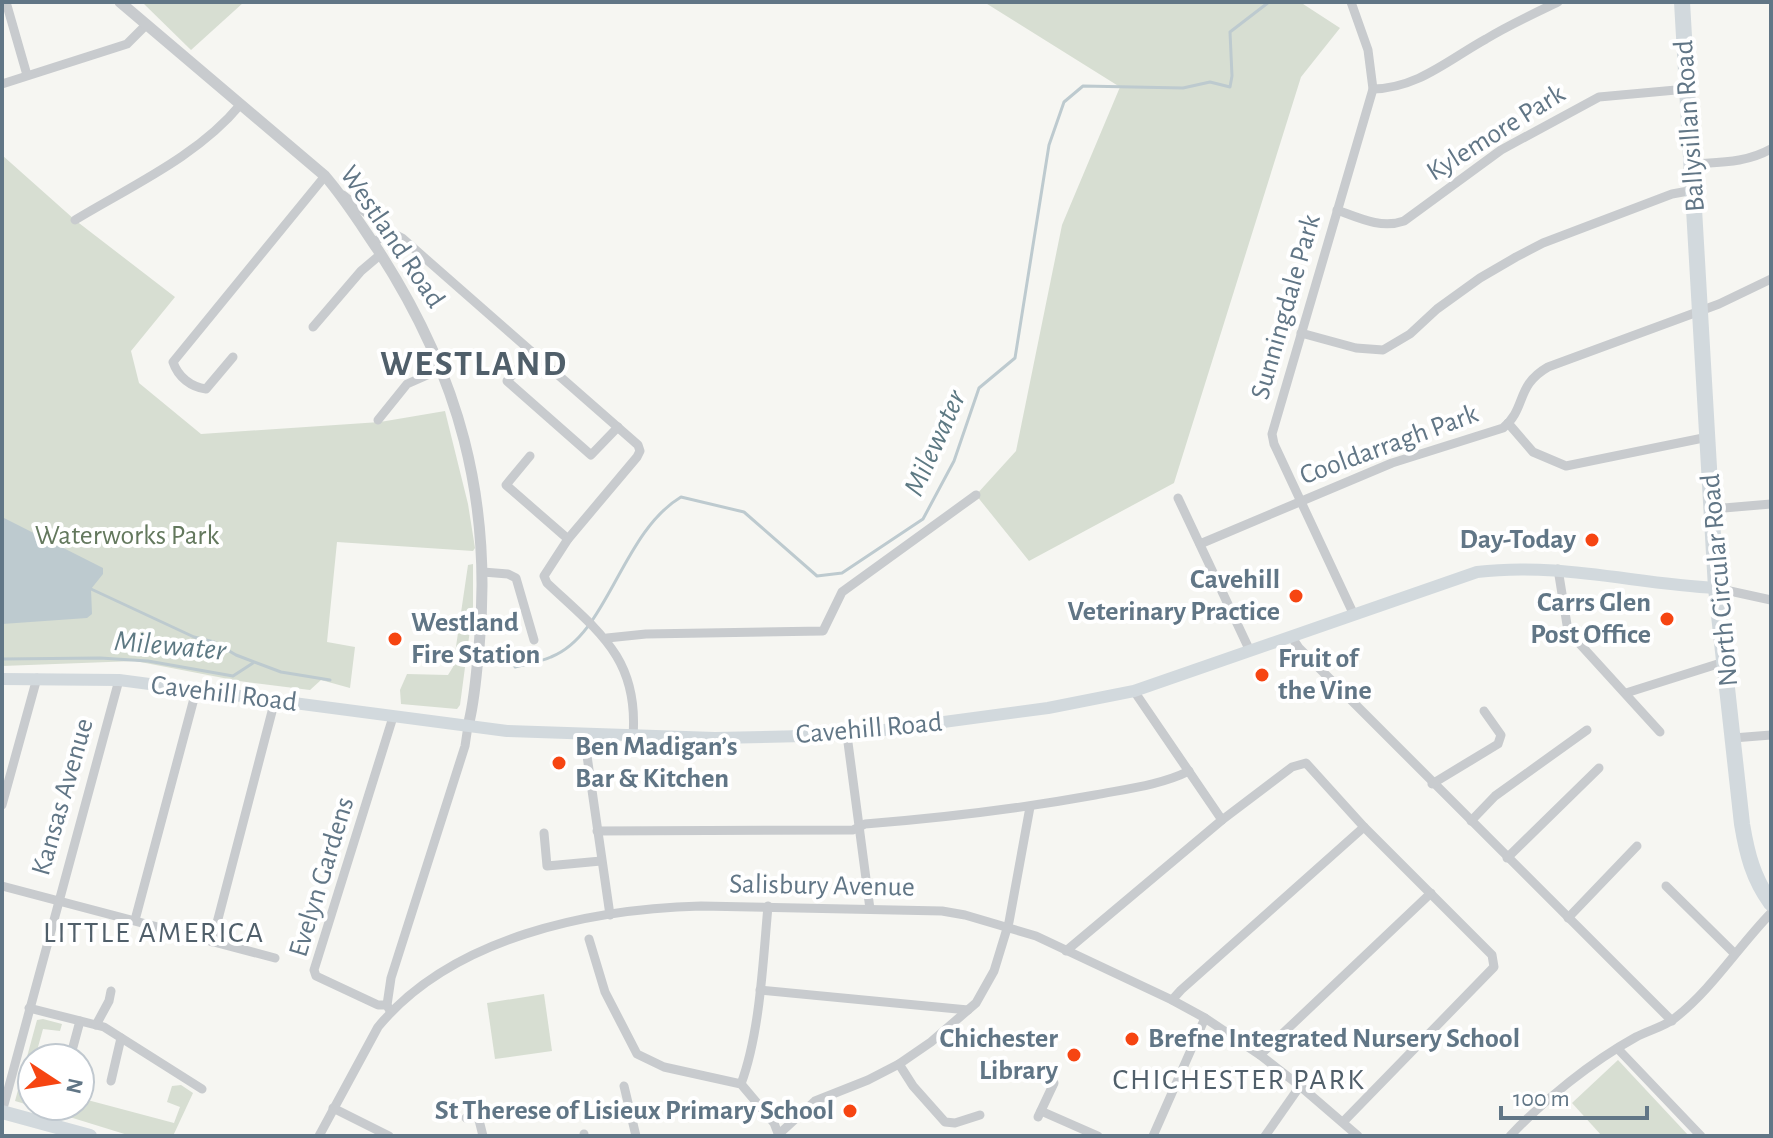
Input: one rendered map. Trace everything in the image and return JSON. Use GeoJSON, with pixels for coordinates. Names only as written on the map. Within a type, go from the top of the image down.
{"type":"FeatureCollection","features":[{"type":"Feature","properties":{"kind":"highway","name":"Ballysillan Road"},"geometry":{"type":"LineString","coordinates":[[1682,2],[1698,250]]}},
{"type":"Feature","properties":{"kind":"highway","name":"North Circular Road"},"geometry":{"type":"LineString","coordinates":[[1698,250],[1716,588],[1724,662],[1749,862],[1760,888],[1771,903]]}},
{"type":"Feature","properties":{"kind":"main road","name":"Cavehill Road"},"geometry":{"type":"LineString","coordinates":[[2,679],[119,680],[507,731],[715,738],[847,735],[1048,708],[1134,691],[1477,572],[1558,569],[1677,586],[1716,588]]}},
{"type":"Feature","properties":{"kind":"main road"},"geometry":{"type":"LineString","coordinates":[[2,1112],[90,1136]]}},
{"type":"Feature","properties":{"kind":"street"},"geometry":{"type":"LineString","coordinates":[[6,2],[27,75]]}},
{"type":"Feature","properties":{"kind":"street","name":"Westland Road"},"geometry":{"type":"LineString","coordinates":[[120,2],[325,176],[340,193],[407,296],[452,399],[478,500],[483,572],[474,702],[468,726]]}},
{"type":"Feature","properties":{"kind":"street","name":"Sunningdale Park"},"geometry":{"type":"LineString","coordinates":[[1351,2],[1368,50],[1373,89],[1272,434],[1354,615]]}},
{"type":"Feature","properties":{"kind":"street"},"geometry":{"type":"LineString","coordinates":[[1373,89],[1397,87],[1424,78],[1483,40],[1558,2]]}},
{"type":"Feature","properties":{"kind":"street"},"geometry":{"type":"LineString","coordinates":[[2,84],[127,44],[145,26]]}},
{"type":"Feature","properties":{"kind":"street","name":"Kylemore Park"},"geometry":{"type":"LineString","coordinates":[[1337,210],[1374,223],[1392,225],[1404,221],[1501,150],[1599,97],[1687,89]]}},
{"type":"Feature","properties":{"kind":"street"},"geometry":{"type":"LineString","coordinates":[[75,220],[191,150],[216,132],[240,105]]}},
{"type":"Feature","properties":{"kind":"street"},"geometry":{"type":"LineString","coordinates":[[1693,164],[1738,161],[1771,149]]}},
{"type":"Feature","properties":{"kind":"street"},"geometry":{"type":"LineString","coordinates":[[233,357],[206,389],[195,387],[177,373],[173,362],[325,176]]}},
{"type":"Feature","properties":{"kind":"street"},"geometry":{"type":"LineString","coordinates":[[1301,333],[1356,348],[1383,350],[1410,334],[1437,309],[1480,278],[1543,243],[1672,194],[1694,190]]}},
{"type":"Feature","properties":{"kind":"street"},"geometry":{"type":"LineString","coordinates":[[340,193],[402,238],[638,445],[640,451],[568,539],[544,576],[547,583],[607,638],[629,681],[634,698],[633,736]]}},
{"type":"Feature","properties":{"kind":"street"},"geometry":{"type":"LineString","coordinates":[[373,242],[382,235],[392,233]]}},
{"type":"Feature","properties":{"kind":"street"},"geometry":{"type":"LineString","coordinates":[[313,327],[361,271],[381,254]]}},
{"type":"Feature","properties":{"kind":"street","name":"Cooldarragh Park"},"geometry":{"type":"LineString","coordinates":[[1200,544],[1392,463],[1503,428],[1514,417],[1525,387],[1540,372],[1719,304],[1771,279]]}},
{"type":"Feature","properties":{"kind":"street"},"geometry":{"type":"LineString","coordinates":[[532,352],[507,381],[591,455],[618,427]]}},
{"type":"Feature","properties":{"kind":"street"},"geometry":{"type":"LineString","coordinates":[[378,420],[407,384],[441,369]]}},
{"type":"Feature","properties":{"kind":"street"},"geometry":{"type":"LineString","coordinates":[[1508,423],[1533,452],[1566,466],[1708,437]]}},
{"type":"Feature","properties":{"kind":"street"},"geometry":{"type":"LineString","coordinates":[[530,456],[506,485],[568,539]]}},
{"type":"Feature","properties":{"kind":"street"},"geometry":{"type":"LineString","coordinates":[[607,638],[646,634],[823,631],[842,592],[976,495]]}},
{"type":"Feature","properties":{"kind":"street"},"geometry":{"type":"LineString","coordinates":[[1178,498],[1250,651]]}},
{"type":"Feature","properties":{"kind":"street"},"geometry":{"type":"LineString","coordinates":[[1712,509],[1771,504]]}},
{"type":"Feature","properties":{"kind":"street"},"geometry":{"type":"LineString","coordinates":[[1558,569],[1568,631],[1660,732]]}},
{"type":"Feature","properties":{"kind":"street"},"geometry":{"type":"LineString","coordinates":[[483,572],[508,574],[516,578],[534,640]]}},
{"type":"Feature","properties":{"kind":"street"},"geometry":{"type":"LineString","coordinates":[[1716,588],[1771,600]]}},
{"type":"Feature","properties":{"kind":"street"},"geometry":{"type":"LineString","coordinates":[[1291,636],[1299,648],[1432,784],[1672,1021]]}},
{"type":"Feature","properties":{"kind":"street"},"geometry":{"type":"LineString","coordinates":[[1626,693],[1724,662]]}},
{"type":"Feature","properties":{"kind":"street"},"geometry":{"type":"LineString","coordinates":[[2,805],[37,678]]}},
{"type":"Feature","properties":{"kind":"street","name":"Kansas Avenue"},"geometry":{"type":"LineString","coordinates":[[2,1112],[119,680]]}},
{"type":"Feature","properties":{"kind":"street"},"geometry":{"type":"LineString","coordinates":[[135,920],[196,691]]}},
{"type":"Feature","properties":{"kind":"street"},"geometry":{"type":"LineString","coordinates":[[1134,691],[1222,820]]}},
{"type":"Feature","properties":{"kind":"street"},"geometry":{"type":"LineString","coordinates":[[212,942],[275,700]]}},
{"type":"Feature","properties":{"kind":"street"},"geometry":{"type":"LineString","coordinates":[[1432,784],[1501,740],[1501,735],[1484,711]]}},
{"type":"Feature","properties":{"kind":"street","name":"Evelyn Gardens"},"geometry":{"type":"LineString","coordinates":[[389,1008],[328,983],[316,976],[314,970],[393,717]]}},
{"type":"Feature","properties":{"kind":"street"},"geometry":{"type":"LineString","coordinates":[[389,1008],[391,978],[465,746],[468,726]]}},
{"type":"Feature","properties":{"kind":"street"},"geometry":{"type":"LineString","coordinates":[[1471,821],[1495,796],[1587,730]]}},
{"type":"Feature","properties":{"kind":"street"},"geometry":{"type":"LineString","coordinates":[[584,735],[610,915]]}},
{"type":"Feature","properties":{"kind":"street"},"geometry":{"type":"LineString","coordinates":[[847,735],[870,909]]}},
{"type":"Feature","properties":{"kind":"street"},"geometry":{"type":"LineString","coordinates":[[1733,738],[1771,735]]}},
{"type":"Feature","properties":{"kind":"street"},"geometry":{"type":"LineString","coordinates":[[1066,951],[1222,820],[1292,767],[1306,763],[1364,827],[1492,955],[1494,961],[1494,967],[1343,1122]]}},
{"type":"Feature","properties":{"kind":"street"},"geometry":{"type":"LineString","coordinates":[[1507,858],[1599,768]]}},
{"type":"Feature","properties":{"kind":"street"},"geometry":{"type":"LineString","coordinates":[[597,831],[853,830],[858,826],[1030,807],[1127,789],[1189,771]]}},
{"type":"Feature","properties":{"kind":"street"},"geometry":{"type":"LineString","coordinates":[[589,939],[605,992],[637,1054],[664,1067],[741,1084],[774,1123],[779,1135],[815,1101],[899,1064],[931,1042],[976,1003],[994,971],[1007,926],[1030,807]]}},
{"type":"Feature","properties":{"kind":"street"},"geometry":{"type":"LineString","coordinates":[[1172,1000],[1364,827]]}},
{"type":"Feature","properties":{"kind":"street"},"geometry":{"type":"LineString","coordinates":[[544,833],[547,866],[601,861]]}},
{"type":"Feature","properties":{"kind":"street"},"geometry":{"type":"LineString","coordinates":[[1568,918],[1637,846]]}},
{"type":"Feature","properties":{"kind":"street"},"geometry":{"type":"LineString","coordinates":[[2,886],[275,958]]}},
{"type":"Feature","properties":{"kind":"street"},"geometry":{"type":"LineString","coordinates":[[1666,886],[1734,953]]}},
{"type":"Feature","properties":{"kind":"street"},"geometry":{"type":"LineString","coordinates":[[1260,1055],[1431,893]]}},
{"type":"Feature","properties":{"kind":"street"},"geometry":{"type":"LineString","coordinates":[[741,1084],[747,1068],[760,990],[768,906]]}},
{"type":"Feature","properties":{"kind":"street","name":"Salisbury Avenue"},"geometry":{"type":"LineString","coordinates":[[319,1136],[389,1008],[434,976],[496,944],[565,923],[665,907],[768,906],[942,911],[1036,936],[1205,1018],[1260,1055],[1358,1136]]}},
{"type":"Feature","properties":{"kind":"street"},"geometry":{"type":"LineString","coordinates":[[1510,1136],[1577,1078],[1637,1037],[1672,1021],[1694,1002],[1771,913]]}},
{"type":"Feature","properties":{"kind":"street"},"geometry":{"type":"LineString","coordinates":[[760,990],[968,1010]]}},
{"type":"Feature","properties":{"kind":"street"},"geometry":{"type":"LineString","coordinates":[[96,1025],[111,991]]}},
{"type":"Feature","properties":{"kind":"street"},"geometry":{"type":"LineString","coordinates":[[29,1008],[104,1027],[202,1089]]}},
{"type":"Feature","properties":{"kind":"street"},"geometry":{"type":"LineString","coordinates":[[1153,1136],[1205,1018]]}},
{"type":"Feature","properties":{"kind":"street"},"geometry":{"type":"LineString","coordinates":[[74,1042],[80,1021]]}},
{"type":"Feature","properties":{"kind":"street"},"geometry":{"type":"LineString","coordinates":[[111,1081],[121,1038]]}},
{"type":"Feature","properties":{"kind":"street"},"geometry":{"type":"LineString","coordinates":[[1618,1049],[1701,1136]]}},
{"type":"Feature","properties":{"kind":"street"},"geometry":{"type":"LineString","coordinates":[[899,1064],[913,1086],[945,1122],[955,1123],[980,1115]]}},
{"type":"Feature","properties":{"kind":"street"},"geometry":{"type":"LineString","coordinates":[[1054,1083],[1039,1114],[1098,1136]]}},
{"type":"Feature","properties":{"kind":"street"},"geometry":{"type":"LineString","coordinates":[[624,1086],[636,1136]]}},
{"type":"Feature","properties":{"kind":"street"},"geometry":{"type":"LineString","coordinates":[[1265,1136],[1300,1086]]}},
{"type":"Feature","properties":{"kind":"street"},"geometry":{"type":"LineString","coordinates":[[466,1118],[546,1107]]}},
{"type":"Feature","properties":{"kind":"street"},"geometry":{"type":"LineString","coordinates":[[333,1108],[389,1136]]}},
{"type":"Feature","properties":{"kind":"street"},"geometry":{"type":"LineString","coordinates":[[478,1116],[483,1136]]}},
{"type":"Feature","properties":{"kind":"green space"},"geometry":{"type":"Polygon","coordinates":[[[142,2],[244,2],[191,50],[142,2]]]}},
{"type":"Feature","properties":{"kind":"green space"},"geometry":{"type":"Polygon","coordinates":[[[984,2],[1300,2],[1340,28],[1301,77],[1174,483],[1029,561],[976,495],[1016,451],[1062,225],[1120,87],[984,2]]]}},
{"type":"Feature","properties":{"kind":"green space","name":"Waterworks Park"},"geometry":{"type":"Polygon","coordinates":[[[2,155],[75,220],[175,297],[131,351],[139,383],[201,434],[380,422],[445,411],[468,504],[475,548],[473,551],[337,542],[327,642],[355,647],[350,688],[321,680],[310,690],[239,681],[135,661],[2,666],[2,155]]]}},
{"type":"Feature","properties":{"kind":"green space"},"geometry":{"type":"Polygon","coordinates":[[[473,564],[473,607],[460,705],[457,709],[401,704],[400,690],[407,674],[448,675],[453,667],[468,565],[473,564]]]}},
{"type":"Feature","properties":{"kind":"green space"},"geometry":{"type":"Polygon","coordinates":[[[544,994],[552,1051],[495,1059],[487,1003],[544,994]]]}},
{"type":"Feature","properties":{"kind":"green space"},"geometry":{"type":"Polygon","coordinates":[[[37,1020],[62,1024],[60,1031],[43,1029],[39,1042],[31,1042],[37,1020]]]}},
{"type":"Feature","properties":{"kind":"green space"},"geometry":{"type":"Polygon","coordinates":[[[1618,1060],[1689,1136],[1602,1136],[1572,1103],[1618,1060]]]}},
{"type":"Feature","properties":{"kind":"green space"},"geometry":{"type":"Polygon","coordinates":[[[181,1085],[193,1093],[173,1136],[131,1136],[86,1122],[96,1122],[96,1102],[174,1123],[180,1107],[167,1102],[172,1086],[181,1085]]]}},
{"type":"Feature","properties":{"kind":"shaded area"},"geometry":{"type":"Polygon","coordinates":[[[2,517],[103,568],[103,574],[91,589],[92,614],[87,618],[2,624],[2,517]]]}},
{"type":"Feature","properties":{"kind":"waterway","name":"Milewater"},"geometry":{"type":"LineString","coordinates":[[515,667],[547,659],[570,645],[587,628],[643,534],[661,513],[681,497],[744,512],[817,576],[842,573],[923,519],[954,461],[979,388],[1015,358],[1049,145],[1064,102],[1083,86],[1183,88],[1210,82],[1230,87],[1230,32],[1269,2]]}},
{"type":"Feature","properties":{"kind":"waterway"},"geometry":{"type":"LineString","coordinates":[[91,589],[194,637],[214,642],[236,655],[281,672],[330,680]]}},
{"type":"Feature","properties":{"kind":"waterway","name":"Milewater"},"geometry":{"type":"LineString","coordinates":[[2,659],[148,661],[233,676],[253,663]]}},
{"type":"Feature","properties":{"kind":"place","name":"Day-Today"},"geometry":{"type":"Point","coordinates":[1592,540]}},
{"type":"Feature","properties":{"kind":"place","name":"Cavehill Veterinary Practice"},"geometry":{"type":"Point","coordinates":[1296,596]}},
{"type":"Feature","properties":{"kind":"place","name":"Carrs Glen Post Office"},"geometry":{"type":"Point","coordinates":[1667,619]}},
{"type":"Feature","properties":{"kind":"place","name":"Westland Fire Station"},"geometry":{"type":"Point","coordinates":[395,639]}},
{"type":"Feature","properties":{"kind":"place","name":"Fruit of the Vine"},"geometry":{"type":"Point","coordinates":[1262,675]}},
{"type":"Feature","properties":{"kind":"place","name":"Ben Madigan’s Bar & Kitchen"},"geometry":{"type":"Point","coordinates":[559,763]}},
{"type":"Feature","properties":{"kind":"place","name":"Brefne Integrated Nursery School"},"geometry":{"type":"Point","coordinates":[1132,1039]}},
{"type":"Feature","properties":{"kind":"place","name":"Chichester Library"},"geometry":{"type":"Point","coordinates":[1074,1055]}},
{"type":"Feature","properties":{"kind":"place","name":"St Therese of Lisieux Primary School"},"geometry":{"type":"Point","coordinates":[850,1111]}},
{"type":"Feature","properties":{"kind":"district","name":"WESTLAND"},"geometry":{"type":"Point","coordinates":[474,364]}},
{"type":"Feature","properties":{"kind":"district","name":"LITTLE AMERICA"},"geometry":{"type":"Point","coordinates":[154,933]}},
{"type":"Feature","properties":{"kind":"district","name":"CHICHESTER PARK"},"geometry":{"type":"Point","coordinates":[1239,1080]}}]}
